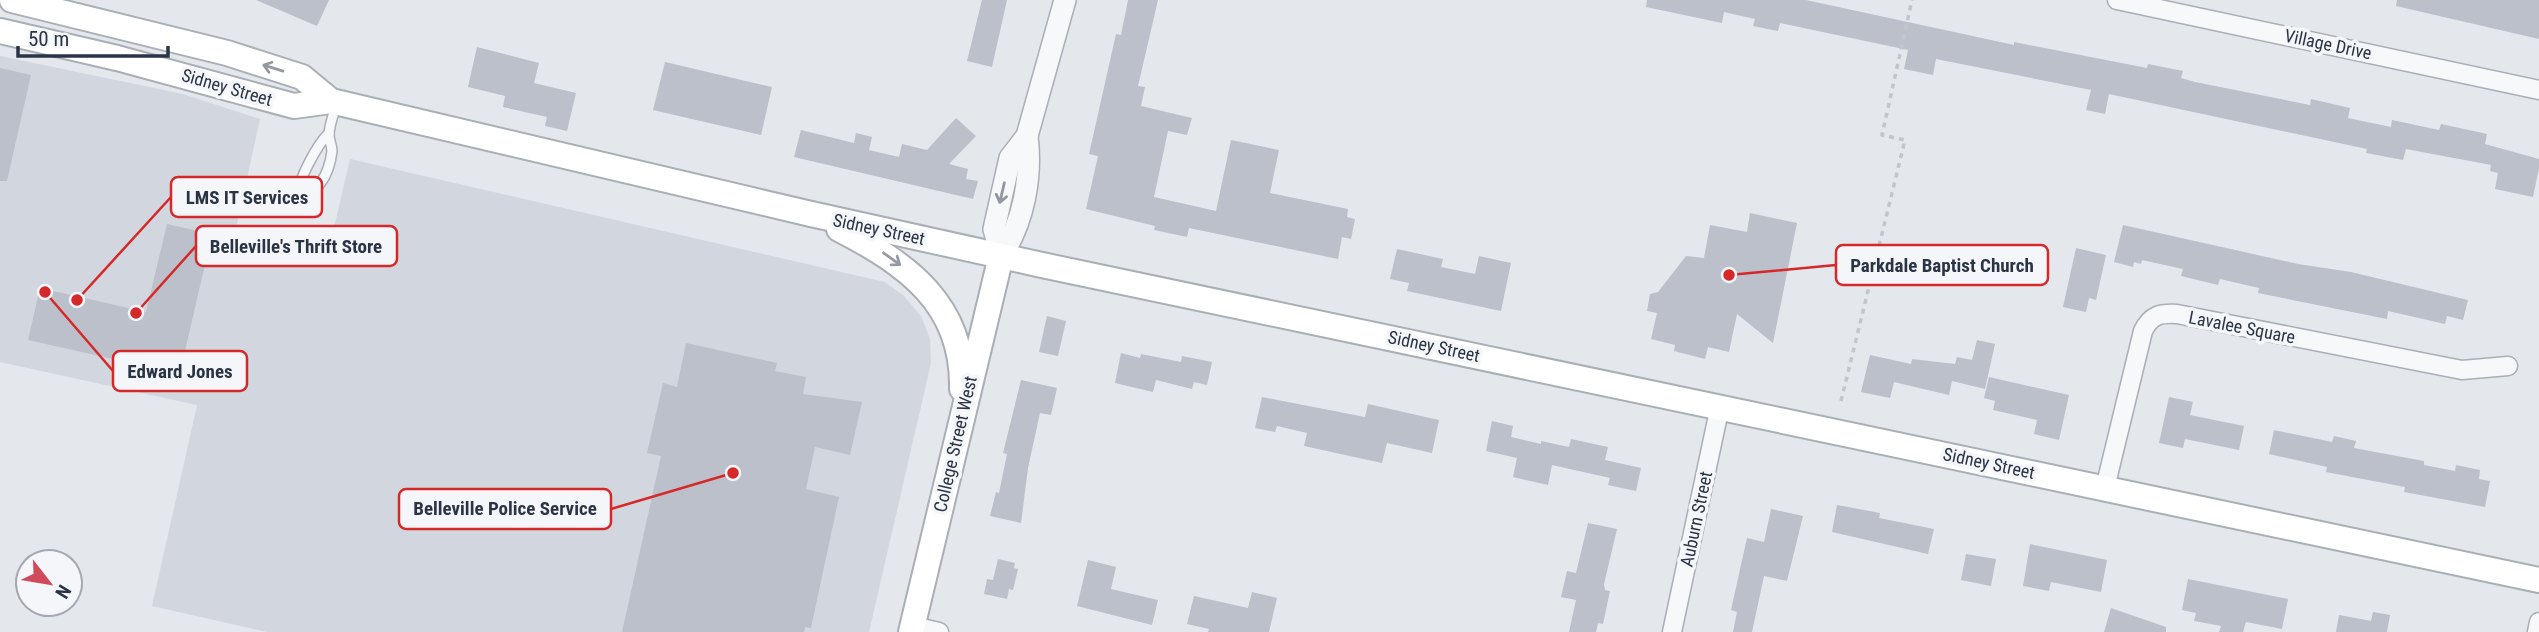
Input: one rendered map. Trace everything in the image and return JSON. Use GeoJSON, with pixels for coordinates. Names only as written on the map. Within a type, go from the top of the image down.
{"type":"FeatureCollection","features":[{"type":"Feature","properties":{"kind":"main road","name":"Sidney Street"},"geometry":{"type":"LineString","coordinates":[[12,0],[226,53],[302,77],[334,102]]}},
{"type":"Feature","properties":{"kind":"main road","name":"Sidney Street"},"geometry":{"type":"LineString","coordinates":[[0,31],[117,58],[294,106],[334,102],[1001,256],[2539,580]]}},
{"type":"Feature","properties":{"kind":"main road"},"geometry":{"type":"LineString","coordinates":[[811,214],[889,255],[924,284],[951,331],[962,369],[961,418]]}},
{"type":"Feature","properties":{"kind":"main road","name":"College Street West"},"geometry":{"type":"LineString","coordinates":[[912,629],[1001,256]]}},
{"type":"Feature","properties":{"kind":"street","name":"College Street West"},"geometry":{"type":"LineString","coordinates":[[1001,256],[1016,234],[1031,162],[1027,136],[1066,0]]}},
{"type":"Feature","properties":{"kind":"street","name":"Village Drive"},"geometry":{"type":"LineString","coordinates":[[2117,0],[2200,8],[2539,90]]}},
{"type":"Feature","properties":{"kind":"street","name":"Lavalee Square"},"geometry":{"type":"LineString","coordinates":[[2105,488],[2143,331],[2148,322],[2160,313],[2177,314],[2462,370],[2508,366]]}},
{"type":"Feature","properties":{"kind":"street","name":"Auburn Street"},"geometry":{"type":"LineString","coordinates":[[1672,632],[1720,406]]}},
{"type":"Feature","properties":{"kind":"street"},"geometry":{"type":"LineString","coordinates":[[2537,632],[2539,622]]}},
{"type":"Feature","properties":{"kind":"street"},"geometry":{"type":"LineString","coordinates":[[912,629],[939,632]]}},
{"type":"Feature","properties":{"kind":"lane"},"geometry":{"type":"LineString","coordinates":[[231,197],[284,205],[298,197],[310,195],[320,181],[332,150],[329,133],[334,102]]}},
{"type":"Feature","properties":{"kind":"lane"},"geometry":{"type":"LineString","coordinates":[[298,197],[297,187],[317,145],[329,133]]}},
{"type":"Feature","properties":{"kind":"path"},"geometry":{"type":"LineString","coordinates":[[1841,401],[1905,140],[1882,135],[1912,0]]}},
{"type":"Feature","properties":{"kind":"shaded area"},"geometry":{"type":"Polygon","coordinates":[[[0,56],[183,94],[260,119],[237,224],[330,245],[350,159],[885,282],[904,296],[921,316],[930,339],[931,363],[869,632],[267,632],[152,606],[197,405],[0,362],[0,56]]]}},
{"type":"Feature","properties":{"kind":"building"},"geometry":{"type":"Polygon","coordinates":[[[256,0],[329,0],[317,26],[256,0]]]}},
{"type":"Feature","properties":{"kind":"building"},"geometry":{"type":"Polygon","coordinates":[[[982,0],[1007,0],[992,67],[967,61],[982,0]]]}},
{"type":"Feature","properties":{"kind":"building"},"geometry":{"type":"Polygon","coordinates":[[[1128,0],[1158,0],[1138,86],[1145,87],[1141,106],[1192,118],[1187,135],[1168,131],[1154,197],[1216,211],[1231,140],[1279,150],[1270,193],[1348,209],[1347,217],[1355,219],[1351,239],[1342,237],[1338,259],[1189,228],[1187,237],[1086,209],[1098,156],[1089,154],[1116,34],[1121,35],[1128,0]]]}},
{"type":"Feature","properties":{"kind":"building"},"geometry":{"type":"Polygon","coordinates":[[[1647,0],[1806,0],[2014,45],[2014,42],[2147,68],[2148,64],[2183,71],[2181,78],[2195,82],[2310,105],[2311,99],[2350,108],[2348,118],[2391,127],[2392,120],[2439,130],[2441,124],[2487,134],[2485,144],[2539,159],[2539,168],[2533,197],[2495,189],[2498,173],[2490,171],[2491,165],[2406,149],[2403,160],[2366,153],[2367,149],[2109,94],[2105,114],[2086,110],[2091,90],[1936,59],[1933,75],[1904,69],[1908,50],[1780,23],[1778,31],[1753,26],[1755,19],[1724,12],[1722,23],[1646,7],[1647,0]]]}},
{"type":"Feature","properties":{"kind":"building"},"geometry":{"type":"Polygon","coordinates":[[[2397,0],[2539,0],[2539,39],[2396,6],[2397,0]]]}},
{"type":"Feature","properties":{"kind":"building"},"geometry":{"type":"Polygon","coordinates":[[[477,47],[539,63],[534,83],[576,93],[567,131],[545,126],[547,117],[503,107],[505,96],[468,87],[477,47]]]}},
{"type":"Feature","properties":{"kind":"building"},"geometry":{"type":"Polygon","coordinates":[[[665,62],[772,87],[761,135],[653,110],[665,62]]]}},
{"type":"Feature","properties":{"kind":"building"},"geometry":{"type":"Polygon","coordinates":[[[0,68],[31,75],[7,181],[0,181],[0,68]]]}},
{"type":"Feature","properties":{"kind":"building"},"geometry":{"type":"Polygon","coordinates":[[[956,118],[976,136],[949,164],[968,169],[966,179],[978,181],[973,199],[794,157],[801,130],[854,143],[856,133],[872,137],[869,150],[899,157],[902,144],[927,150],[956,118]]]}},
{"type":"Feature","properties":{"kind":"building"},"geometry":{"type":"Polygon","coordinates":[[[1750,213],[1797,223],[1773,343],[1737,314],[1729,352],[1708,347],[1705,359],[1674,351],[1675,345],[1651,339],[1657,313],[1647,311],[1650,294],[1658,292],[1686,256],[1704,258],[1710,225],[1747,232],[1750,213]]]}},
{"type":"Feature","properties":{"kind":"building"},"geometry":{"type":"Polygon","coordinates":[[[167,224],[212,234],[185,351],[158,369],[28,340],[40,288],[146,312],[167,224]]]}},
{"type":"Feature","properties":{"kind":"building"},"geometry":{"type":"Polygon","coordinates":[[[2123,225],[2298,264],[2351,272],[2468,300],[2463,320],[2447,316],[2445,324],[2388,311],[2387,319],[2258,293],[2259,288],[2220,279],[2218,285],[2181,276],[2183,269],[2142,260],[2141,264],[2134,262],[2133,267],[2114,262],[2123,225]]]}},
{"type":"Feature","properties":{"kind":"building"},"geometry":{"type":"Polygon","coordinates":[[[2076,248],[2106,255],[2096,300],[2089,298],[2086,312],[2063,307],[2076,248]]]}},
{"type":"Feature","properties":{"kind":"building"},"geometry":{"type":"Polygon","coordinates":[[[1397,249],[1443,259],[1441,267],[1475,274],[1479,256],[1511,263],[1501,311],[1407,291],[1409,283],[1390,279],[1397,249]]]}},
{"type":"Feature","properties":{"kind":"building"},"geometry":{"type":"Polygon","coordinates":[[[1047,316],[1066,321],[1058,356],[1039,352],[1047,316]]]}},
{"type":"Feature","properties":{"kind":"building"},"geometry":{"type":"Polygon","coordinates":[[[1977,340],[1995,344],[1985,389],[1952,381],[1949,395],[1894,382],[1890,398],[1861,392],[1870,355],[1911,364],[1912,359],[1955,364],[1957,357],[1972,360],[1977,340]]]}},
{"type":"Feature","properties":{"kind":"building"},"geometry":{"type":"Polygon","coordinates":[[[686,343],[777,363],[775,371],[806,377],[803,394],[862,402],[850,455],[815,447],[806,489],[839,497],[811,628],[805,627],[804,632],[622,632],[661,456],[647,453],[663,383],[677,387],[686,343]]]}},
{"type":"Feature","properties":{"kind":"building"},"geometry":{"type":"Polygon","coordinates":[[[1121,353],[1140,358],[1141,354],[1181,362],[1182,356],[1212,362],[1207,385],[1194,382],[1192,389],[1156,380],[1153,392],[1115,383],[1121,353]]]}},
{"type":"Feature","properties":{"kind":"building"},"geometry":{"type":"Polygon","coordinates":[[[1989,377],[2069,395],[2059,440],[2034,434],[2037,420],[1993,410],[1995,401],[1984,398],[1989,377]]]}},
{"type":"Feature","properties":{"kind":"building"},"geometry":{"type":"Polygon","coordinates":[[[1021,380],[1057,388],[1051,415],[1040,413],[1028,468],[1021,523],[990,516],[996,492],[999,493],[1007,454],[1003,453],[1021,380]]]}},
{"type":"Feature","properties":{"kind":"building"},"geometry":{"type":"Polygon","coordinates":[[[1262,397],[1365,417],[1368,404],[1439,420],[1432,453],[1387,443],[1382,463],[1304,446],[1307,433],[1277,426],[1275,432],[1255,428],[1262,397]]]}},
{"type":"Feature","properties":{"kind":"building"},"geometry":{"type":"Polygon","coordinates":[[[2169,397],[2193,402],[2190,415],[2244,426],[2239,450],[2185,439],[2183,448],[2159,443],[2169,397]]]}},
{"type":"Feature","properties":{"kind":"building"},"geometry":{"type":"Polygon","coordinates":[[[1492,421],[1513,426],[1511,437],[1541,444],[1541,441],[1569,447],[1571,439],[1608,447],[1605,460],[1641,468],[1636,491],[1608,485],[1610,478],[1552,465],[1548,485],[1513,477],[1517,458],[1486,451],[1492,421]]]}},
{"type":"Feature","properties":{"kind":"building"},"geometry":{"type":"Polygon","coordinates":[[[2274,430],[2332,442],[2334,436],[2356,441],[2354,448],[2424,461],[2424,465],[2455,471],[2456,465],[2480,470],[2479,479],[2490,481],[2485,507],[2404,492],[2405,487],[2326,472],[2327,467],[2269,454],[2274,430]]]}},
{"type":"Feature","properties":{"kind":"building"},"geometry":{"type":"Polygon","coordinates":[[[1837,505],[1880,513],[1879,518],[1934,529],[1928,554],[1832,532],[1837,505]]]}},
{"type":"Feature","properties":{"kind":"building"},"geometry":{"type":"Polygon","coordinates":[[[1771,509],[1803,516],[1787,581],[1764,576],[1752,632],[1733,632],[1737,612],[1731,610],[1747,538],[1764,542],[1771,509]]]}},
{"type":"Feature","properties":{"kind":"building"},"geometry":{"type":"Polygon","coordinates":[[[1588,523],[1617,529],[1604,584],[1605,590],[1610,591],[1603,624],[1598,623],[1596,632],[1569,632],[1576,600],[1561,597],[1567,571],[1576,573],[1588,523]]]}},
{"type":"Feature","properties":{"kind":"building"},"geometry":{"type":"Polygon","coordinates":[[[2030,544],[2107,560],[2101,592],[2051,582],[2049,591],[2023,586],[2030,544]]]}},
{"type":"Feature","properties":{"kind":"building"},"geometry":{"type":"Polygon","coordinates":[[[1966,554],[1996,559],[1991,586],[1961,580],[1966,554]]]}},
{"type":"Feature","properties":{"kind":"building"},"geometry":{"type":"Polygon","coordinates":[[[998,559],[1015,563],[1014,568],[1018,569],[1013,590],[1009,589],[1007,599],[984,594],[987,579],[993,580],[998,559]]]}},
{"type":"Feature","properties":{"kind":"building"},"geometry":{"type":"Polygon","coordinates":[[[1088,560],[1116,567],[1111,589],[1158,600],[1152,625],[1077,606],[1088,560]]]}},
{"type":"Feature","properties":{"kind":"building"},"geometry":{"type":"Polygon","coordinates":[[[2188,579],[2288,599],[2282,629],[2246,622],[2243,632],[2219,632],[2221,626],[2194,621],[2196,613],[2182,610],[2188,579]]]}},
{"type":"Feature","properties":{"kind":"building"},"geometry":{"type":"Polygon","coordinates":[[[1252,592],[1277,598],[1269,632],[1208,632],[1209,629],[1187,624],[1194,596],[1248,608],[1252,592]]]}},
{"type":"Feature","properties":{"kind":"building"},"geometry":{"type":"Polygon","coordinates":[[[2111,608],[2166,627],[2166,632],[2104,632],[2111,608]]]}},
{"type":"Feature","properties":{"kind":"building"},"geometry":{"type":"Polygon","coordinates":[[[2373,612],[2390,615],[2387,632],[2336,632],[2339,615],[2371,621],[2373,612]]]}},
{"type":"Feature","properties":{"kind":"place","name":"Parkdale Baptist Church"},"geometry":{"type":"Point","coordinates":[1729,275]}},
{"type":"Feature","properties":{"kind":"place","name":"Edward Jones"},"geometry":{"type":"Point","coordinates":[45,292]}},
{"type":"Feature","properties":{"kind":"place","name":"LMS IT Services"},"geometry":{"type":"Point","coordinates":[77,300]}},
{"type":"Feature","properties":{"kind":"place","name":"Belleville's Thrift Store"},"geometry":{"type":"Point","coordinates":[136,313]}},
{"type":"Feature","properties":{"kind":"place","name":"Belleville Police Service"},"geometry":{"type":"Point","coordinates":[733,473]}}]}
